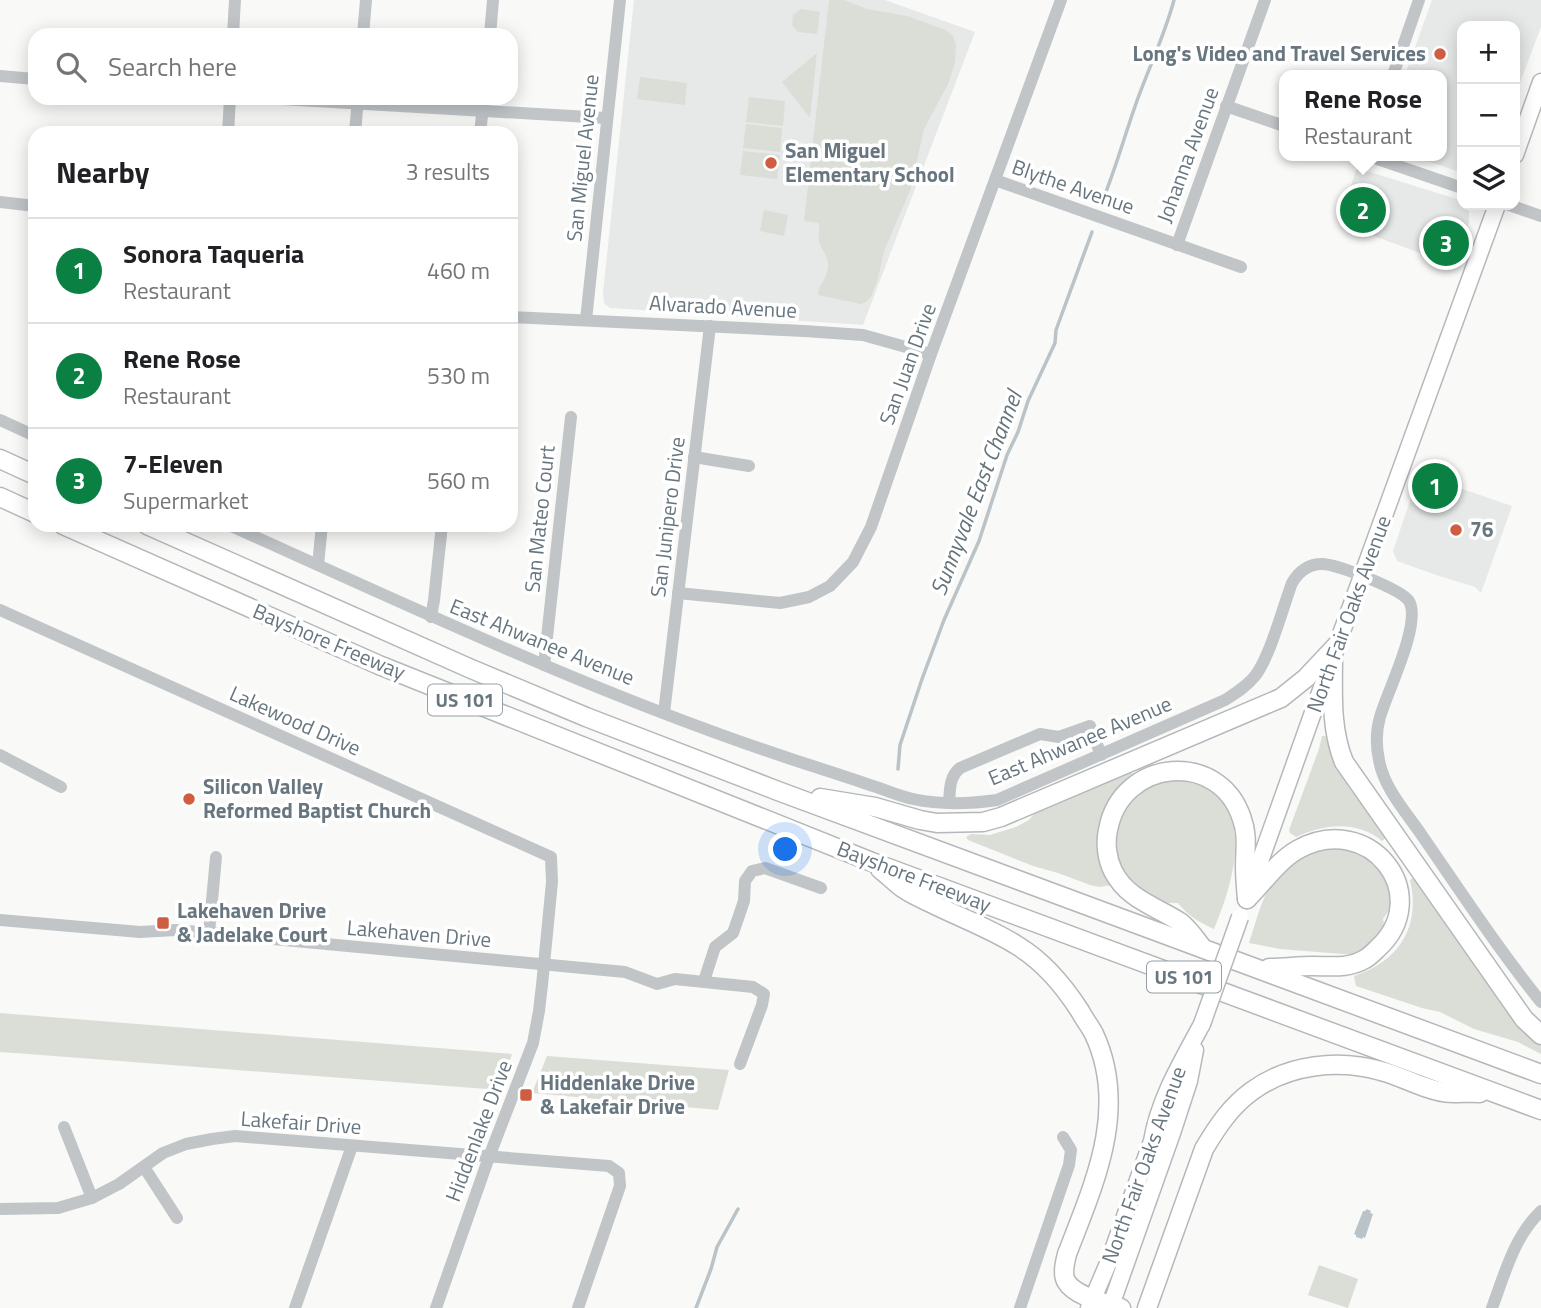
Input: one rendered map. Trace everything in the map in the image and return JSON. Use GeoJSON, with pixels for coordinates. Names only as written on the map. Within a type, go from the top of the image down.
{"type":"FeatureCollection","features":[{"type":"Feature","properties":{"kind":"highway"},"geometry":{"type":"LineString","coordinates":[[0,459],[28,472]]}},
{"type":"Feature","properties":{"kind":"highway"},"geometry":{"type":"LineString","coordinates":[[0,497],[28,510]]}},
{"type":"Feature","properties":{"kind":"highway","name":"Bayshore Freeway"},"geometry":{"type":"LineString","coordinates":[[79,532],[379,665],[872,862],[1541,1110]]}},
{"type":"Feature","properties":{"kind":"highway","name":"Bayshore Freeway"},"geometry":{"type":"LineString","coordinates":[[163,532],[586,717],[1541,1074]]}},
{"type":"Feature","properties":{"kind":"highway"},"geometry":{"type":"LineString","coordinates":[[778,791],[874,807],[937,823],[983,822],[1027,807],[1273,702],[1306,678],[1335,649]]}},
{"type":"Feature","properties":{"kind":"highway"},"geometry":{"type":"LineString","coordinates":[[1335,649],[1335,729],[1344,762],[1524,1019],[1541,1035]]}},
{"type":"Feature","properties":{"kind":"highway"},"geometry":{"type":"LineString","coordinates":[[1204,948],[1182,924],[1139,901],[1112,869],[1107,837],[1111,816],[1125,794],[1150,775],[1177,770],[1193,772],[1218,783],[1233,799],[1245,828],[1247,899]]}},
{"type":"Feature","properties":{"kind":"highway"},"geometry":{"type":"LineString","coordinates":[[1247,899],[1282,861],[1296,851],[1320,840],[1333,839],[1357,842],[1378,854],[1396,880],[1399,892],[1400,904],[1395,925],[1383,944],[1366,959],[1335,967],[1260,969]]}},
{"type":"Feature","properties":{"kind":"highway"},"geometry":{"type":"LineString","coordinates":[[872,862],[905,891],[993,932],[1038,960],[1068,993],[1094,1033],[1108,1085],[1106,1140],[1064,1268],[1066,1280],[1091,1303],[1134,1308],[1148,1305],[1204,1149],[1233,1108],[1252,1091],[1275,1078],[1299,1069],[1354,1065],[1381,1071],[1441,1092],[1496,1093]]}},
{"type":"Feature","properties":{"kind":"main road"},"geometry":{"type":"LineString","coordinates":[[1518,147],[1541,82]]}},
{"type":"Feature","properties":{"kind":"main road","name":"North Fair Oaks Avenue"},"geometry":{"type":"LineString","coordinates":[[1117,1307],[1189,1081],[1202,1024],[1495,210]]}},
{"type":"Feature","properties":{"kind":"main road","name":"North Fair Oaks Avenue"},"geometry":{"type":"LineString","coordinates":[[1091,1303],[1109,1261],[1165,1097],[1202,1024]]}},
{"type":"Feature","properties":{"kind":"street"},"geometry":{"type":"LineString","coordinates":[[233,28],[234,0]]}},
{"type":"Feature","properties":{"kind":"street"},"geometry":{"type":"LineString","coordinates":[[364,28],[366,0]]}},
{"type":"Feature","properties":{"kind":"street"},"geometry":{"type":"LineString","coordinates":[[491,28],[493,0]]}},
{"type":"Feature","properties":{"kind":"street","name":"San Miguel Avenue"},"geometry":{"type":"LineString","coordinates":[[586,320],[620,0]]}},
{"type":"Feature","properties":{"kind":"street","name":"San Juan Drive"},"geometry":{"type":"LineString","coordinates":[[678,593],[780,603],[809,597],[830,586],[853,562],[871,527],[931,354],[1061,0]]}},
{"type":"Feature","properties":{"kind":"street","name":"Johanna Avenue"},"geometry":{"type":"LineString","coordinates":[[1177,245],[1265,0]]}},
{"type":"Feature","properties":{"kind":"street"},"geometry":{"type":"LineString","coordinates":[[1395,70],[1419,0]]}},
{"type":"Feature","properties":{"kind":"street"},"geometry":{"type":"LineString","coordinates":[[0,76],[28,78]]}},
{"type":"Feature","properties":{"kind":"street"},"geometry":{"type":"LineString","coordinates":[[228,126],[230,105]]}},
{"type":"Feature","properties":{"kind":"street"},"geometry":{"type":"LineString","coordinates":[[356,126],[358,105]]}},
{"type":"Feature","properties":{"kind":"street"},"geometry":{"type":"LineString","coordinates":[[482,126],[484,105],[606,118]]}},
{"type":"Feature","properties":{"kind":"street"},"geometry":{"type":"LineString","coordinates":[[1226,106],[1279,125]]}},
{"type":"Feature","properties":{"kind":"street"},"geometry":{"type":"LineString","coordinates":[[1384,161],[1457,186]]}},
{"type":"Feature","properties":{"kind":"street","name":"Blythe Avenue"},"geometry":{"type":"LineString","coordinates":[[995,180],[1241,267]]}},
{"type":"Feature","properties":{"kind":"street"},"geometry":{"type":"LineString","coordinates":[[0,202],[28,205]]}},
{"type":"Feature","properties":{"kind":"street"},"geometry":{"type":"LineString","coordinates":[[1520,209],[1541,216]]}},
{"type":"Feature","properties":{"kind":"street","name":"Alvarado Avenue"},"geometry":{"type":"LineString","coordinates":[[518,317],[863,335],[931,354]]}},
{"type":"Feature","properties":{"kind":"street","name":"San Junipero Drive"},"geometry":{"type":"LineString","coordinates":[[664,713],[710,326]]}},
{"type":"Feature","properties":{"kind":"street","name":"San Mateo Court"},"geometry":{"type":"LineString","coordinates":[[544,665],[570,417]]}},
{"type":"Feature","properties":{"kind":"street"},"geometry":{"type":"LineString","coordinates":[[0,420],[28,433]]}},
{"type":"Feature","properties":{"kind":"street"},"geometry":{"type":"LineString","coordinates":[[695,457],[750,466]]}},
{"type":"Feature","properties":{"kind":"street","name":"East Ahwanee Avenue"},"geometry":{"type":"LineString","coordinates":[[245,532],[431,617],[664,713],[740,742],[911,799],[949,803],[997,800],[1225,701],[1256,674],[1267,652],[1292,583],[1303,568],[1321,564],[1362,577],[1403,595],[1409,601],[1413,614],[1409,636],[1384,703],[1377,731],[1379,763],[1386,782],[1448,874],[1541,1002]]}},
{"type":"Feature","properties":{"kind":"street"},"geometry":{"type":"LineString","coordinates":[[318,565],[321,532]]}},
{"type":"Feature","properties":{"kind":"street"},"geometry":{"type":"LineString","coordinates":[[431,617],[441,532]]}},
{"type":"Feature","properties":{"kind":"street","name":"Lakewood Drive"},"geometry":{"type":"LineString","coordinates":[[0,610],[551,857],[552,882],[544,965]]}},
{"type":"Feature","properties":{"kind":"street"},"geometry":{"type":"LineString","coordinates":[[949,803],[952,778],[960,768],[1040,734],[1059,737],[1090,726],[1101,755]]}},
{"type":"Feature","properties":{"kind":"street"},"geometry":{"type":"LineString","coordinates":[[0,755],[61,787]]}},
{"type":"Feature","properties":{"kind":"street"},"geometry":{"type":"LineString","coordinates":[[209,933],[216,858]]}},
{"type":"Feature","properties":{"kind":"street"},"geometry":{"type":"LineString","coordinates":[[740,1064],[764,994],[753,987],[704,981],[715,947],[733,933],[744,901],[745,881],[752,871],[765,868],[821,888]]}},
{"type":"Feature","properties":{"kind":"street","name":"Lakehaven Drive"},"geometry":{"type":"LineString","coordinates":[[0,920],[140,932],[176,930],[625,972],[657,984],[675,979],[704,981]]}},
{"type":"Feature","properties":{"kind":"street","name":"Hiddenlake Drive"},"geometry":{"type":"LineString","coordinates":[[436,1308],[489,1157],[533,1043],[544,965]]}},
{"type":"Feature","properties":{"kind":"street"},"geometry":{"type":"LineString","coordinates":[[64,1127],[92,1198]]}},
{"type":"Feature","properties":{"kind":"street","name":"Lakefair Drive"},"geometry":{"type":"LineString","coordinates":[[0,1209],[58,1208],[92,1198],[119,1184],[163,1153],[186,1144],[235,1136],[609,1166],[619,1173],[620,1186],[578,1308]]}},
{"type":"Feature","properties":{"kind":"street"},"geometry":{"type":"LineString","coordinates":[[1020,1308],[1069,1165],[1072,1150],[1063,1137]]}},
{"type":"Feature","properties":{"kind":"street"},"geometry":{"type":"LineString","coordinates":[[295,1308],[352,1146]]}},
{"type":"Feature","properties":{"kind":"street"},"geometry":{"type":"LineString","coordinates":[[144,1167],[177,1218]]}},
{"type":"Feature","properties":{"kind":"street"},"geometry":{"type":"LineString","coordinates":[[1492,1308],[1517,1242],[1531,1220],[1541,1211]]}},
{"type":"Feature","properties":{"kind":"shaded area","name":"San Miguel Elementary School"},"geometry":{"type":"Polygon","coordinates":[[[634,0],[885,0],[975,32],[863,325],[610,308],[604,303],[634,0]]]}},
{"type":"Feature","properties":{"kind":"shaded area"},"geometry":{"type":"Polygon","coordinates":[[[829,0],[844,0],[867,9],[907,16],[946,30],[953,36],[956,45],[955,62],[949,82],[924,129],[911,188],[884,251],[878,278],[871,297],[861,304],[818,295],[827,272],[827,260],[819,241],[819,223],[804,221],[829,0]]]}},
{"type":"Feature","properties":{"kind":"shaded area"},"geometry":{"type":"Polygon","coordinates":[[[1432,0],[1541,0],[1541,27],[1520,83],[1520,21],[1457,21],[1457,171],[1428,161],[1447,161],[1447,70],[1407,70],[1432,0]]]}},
{"type":"Feature","properties":{"kind":"shaded area"},"geometry":{"type":"Polygon","coordinates":[[[801,9],[820,12],[817,34],[798,32],[792,25],[793,15],[801,9]]]}},
{"type":"Feature","properties":{"kind":"shaded area"},"geometry":{"type":"Polygon","coordinates":[[[817,53],[810,118],[782,82],[817,53]]]}},
{"type":"Feature","properties":{"kind":"shaded area"},"geometry":{"type":"Polygon","coordinates":[[[640,77],[687,83],[685,105],[637,99],[640,77]]]}},
{"type":"Feature","properties":{"kind":"shaded area"},"geometry":{"type":"Polygon","coordinates":[[[749,97],[785,101],[783,126],[746,122],[749,97]]]}},
{"type":"Feature","properties":{"kind":"shaded area"},"geometry":{"type":"Polygon","coordinates":[[[746,124],[782,128],[780,152],[743,148],[746,124]]]}},
{"type":"Feature","properties":{"kind":"shaded area"},"geometry":{"type":"Polygon","coordinates":[[[743,151],[780,155],[777,179],[740,175],[743,151]]]}},
{"type":"Feature","properties":{"kind":"shaded area"},"geometry":{"type":"Polygon","coordinates":[[[1357,168],[1457,199],[1457,210],[1469,211],[1469,222],[1453,265],[1338,223],[1357,168]]]}},
{"type":"Feature","properties":{"kind":"shaded area"},"geometry":{"type":"Polygon","coordinates":[[[764,210],[788,215],[784,236],[760,231],[764,210]]]}},
{"type":"Feature","properties":{"kind":"shaded area"},"geometry":{"type":"Polygon","coordinates":[[[1419,474],[1512,506],[1481,593],[1475,587],[1397,561],[1393,551],[1419,474]]]}},
{"type":"Feature","properties":{"kind":"shaded area"},"geometry":{"type":"Polygon","coordinates":[[[1322,736],[1332,736],[1390,835],[1382,841],[1362,830],[1340,826],[1318,829],[1296,837],[1290,833],[1322,736]]]}},
{"type":"Feature","properties":{"kind":"shaded area"},"geometry":{"type":"Polygon","coordinates":[[[1130,771],[1132,780],[1114,797],[1113,885],[1090,885],[1033,866],[966,837],[971,834],[990,835],[1016,827],[1029,820],[1036,811],[1130,771]]]}},
{"type":"Feature","properties":{"kind":"shaded area"},"geometry":{"type":"Polygon","coordinates":[[[1172,780],[1200,786],[1219,798],[1230,815],[1235,836],[1234,859],[1230,883],[1214,929],[1194,918],[1178,903],[1161,902],[1149,895],[1127,874],[1117,854],[1117,829],[1128,806],[1145,788],[1172,780]]]}},
{"type":"Feature","properties":{"kind":"shaded area"},"geometry":{"type":"Polygon","coordinates":[[[1329,844],[1371,852],[1390,880],[1394,903],[1383,919],[1385,929],[1374,945],[1355,955],[1280,949],[1249,943],[1263,900],[1280,871],[1293,861],[1329,844]]]}},
{"type":"Feature","properties":{"kind":"shaded area"},"geometry":{"type":"Polygon","coordinates":[[[1418,875],[1482,975],[1541,1039],[1541,1054],[1518,1042],[1474,1029],[1440,1012],[1356,986],[1354,976],[1383,961],[1403,940],[1412,913],[1410,880],[1418,875]]]}},
{"type":"Feature","properties":{"kind":"shaded area"},"geometry":{"type":"Polygon","coordinates":[[[0,1013],[512,1054],[500,1090],[0,1052],[0,1013]]]}},
{"type":"Feature","properties":{"kind":"shaded area"},"geometry":{"type":"Polygon","coordinates":[[[547,1056],[729,1070],[718,1110],[532,1093],[547,1056]]]}},
{"type":"Feature","properties":{"kind":"shaded area"},"geometry":{"type":"Polygon","coordinates":[[[1367,1209],[1373,1214],[1365,1238],[1362,1239],[1354,1234],[1363,1211],[1367,1209]]]}},
{"type":"Feature","properties":{"kind":"shaded area"},"geometry":{"type":"Polygon","coordinates":[[[1319,1265],[1358,1279],[1348,1308],[1308,1295],[1319,1265]]]}},
{"type":"Feature","properties":{"kind":"waterway","name":"Sunnyvale East Channel"},"geometry":{"type":"LineString","coordinates":[[1104,197],[1174,0]]}},
{"type":"Feature","properties":{"kind":"waterway","name":"Sunnyvale East Channel"},"geometry":{"type":"LineString","coordinates":[[898,769],[900,745],[922,679],[944,620],[979,541],[1028,401],[1055,343],[1056,330],[1092,232]]}},
{"type":"Feature","properties":{"kind":"waterway","name":"Sunnyvale East Channel"},"geometry":{"type":"LineString","coordinates":[[696,1308],[717,1247],[738,1209]]}},
{"type":"Feature","properties":{"kind":"place","name":"Long's Video and Travel Services"},"geometry":{"type":"Point","coordinates":[1440,54]}},
{"type":"Feature","properties":{"kind":"place","name":"San Miguel Elementary School"},"geometry":{"type":"Point","coordinates":[771,163]}},
{"type":"Feature","properties":{"kind":"place","name":"Rene Rose"},"geometry":{"type":"Point","coordinates":[1363,210]}},
{"type":"Feature","properties":{"kind":"place","name":"7-Eleven"},"geometry":{"type":"Point","coordinates":[1446,243]}},
{"type":"Feature","properties":{"kind":"place","name":"Sonora Taqueria"},"geometry":{"type":"Point","coordinates":[1435,486]}},
{"type":"Feature","properties":{"kind":"place","name":"76"},"geometry":{"type":"Point","coordinates":[1456,530]}},
{"type":"Feature","properties":{"kind":"place","name":"Silicon Valley Reformed Baptist Church"},"geometry":{"type":"Point","coordinates":[189,799]}},
{"type":"Feature","properties":{"kind":"place","name":"Lakehaven Drive & Jadelake Court"},"geometry":{"type":"Point","coordinates":[163,923]}},
{"type":"Feature","properties":{"kind":"place","name":"Hiddenlake Drive & Lakefair Drive"},"geometry":{"type":"Point","coordinates":[526,1095]}}]}
